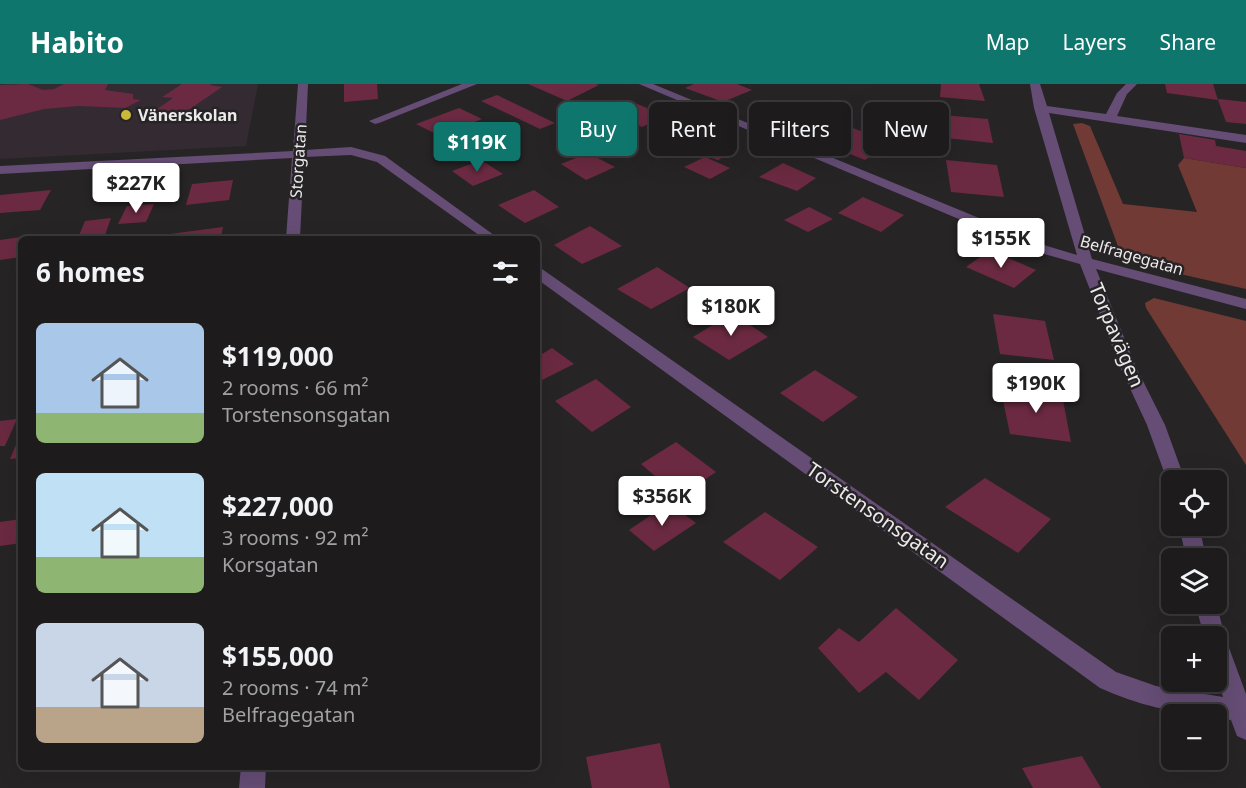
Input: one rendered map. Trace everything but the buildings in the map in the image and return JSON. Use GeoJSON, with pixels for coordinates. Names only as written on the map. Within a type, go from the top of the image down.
{"type":"FeatureCollection","features":[{"type":"Feature","properties":{"kind":"street","name":"Storgatan"},"geometry":{"type":"LineString","coordinates":[[293,236],[303,84]]}},
{"type":"Feature","properties":{"kind":"street"},"geometry":{"type":"LineString","coordinates":[[375,121],[472,84]]}},
{"type":"Feature","properties":{"kind":"street","name":"Belfragegatan"},"geometry":{"type":"LineString","coordinates":[[644,84],[1004,234],[1086,262],[1246,304]]}},
{"type":"Feature","properties":{"kind":"street","name":"Torpavägen"},"geometry":{"type":"LineString","coordinates":[[1035,84],[1040,108],[1086,262],[1129,369],[1156,425],[1172,470]]}},
{"type":"Feature","properties":{"kind":"street"},"geometry":{"type":"LineString","coordinates":[[1110,118],[1122,93],[1132,84]]}},
{"type":"Feature","properties":{"kind":"street"},"geometry":{"type":"LineString","coordinates":[[1040,108],[1246,139]]}},
{"type":"Feature","properties":{"kind":"street"},"geometry":{"type":"LineString","coordinates":[[0,170],[351,151],[381,159],[487,236]]}},
{"type":"Feature","properties":{"kind":"street","name":"Torstensonsgatan"},"geometry":{"type":"LineString","coordinates":[[540,274],[1108,680],[1129,691],[1242,719]]}},
{"type":"Feature","properties":{"kind":"street"},"geometry":{"type":"LineString","coordinates":[[1227,674],[1242,719]]}},
{"type":"Feature","properties":{"kind":"street"},"geometry":{"type":"LineString","coordinates":[[252,788],[254,770]]}},
{"type":"Feature","properties":{"kind":"shaded area","name":"Vänerskolan"},"geometry":{"type":"Polygon","coordinates":[[[0,84],[258,84],[246,146],[0,159],[0,84]]]}},
{"type":"Feature","properties":{"kind":"shaded area"},"geometry":{"type":"Polygon","coordinates":[[[1082,123],[1090,126],[1123,204],[1197,212],[1178,165],[1184,158],[1246,168],[1246,289],[1145,266],[1119,249],[1073,124],[1082,123]]]}},
{"type":"Feature","properties":{"kind":"shaded area"},"geometry":{"type":"Polygon","coordinates":[[[1154,298],[1246,321],[1246,465],[1146,308],[1145,303],[1154,298]]]}},
{"type":"Feature","properties":{"kind":"place","name":"Vänerskolan"},"geometry":{"type":"Point","coordinates":[126,115]}}]}
